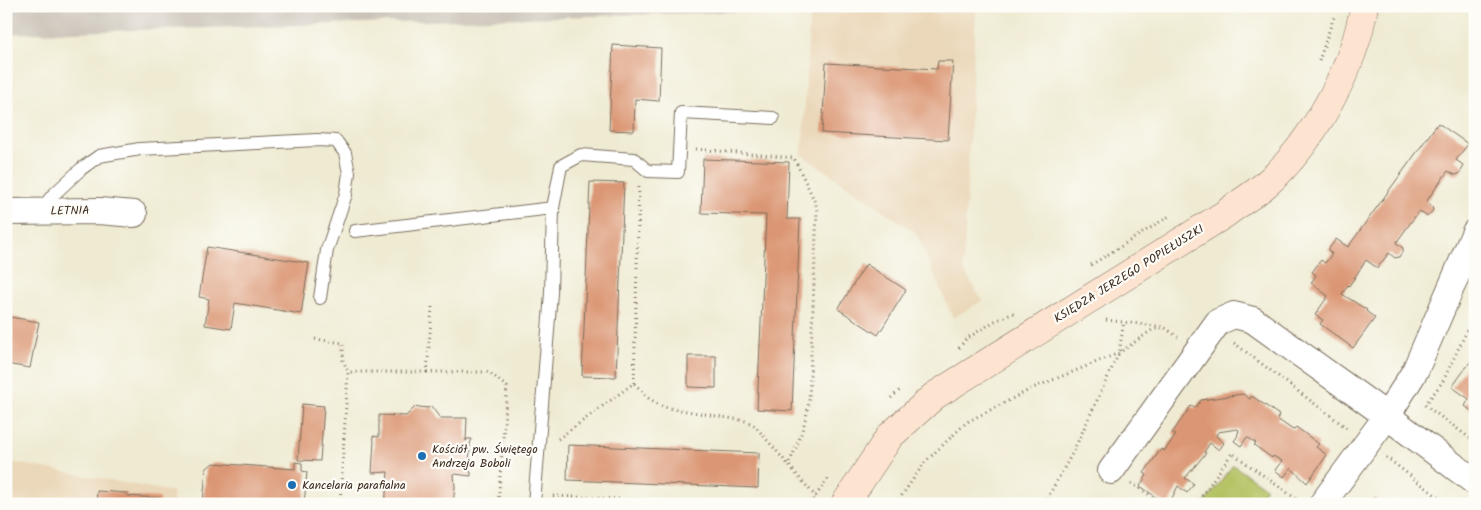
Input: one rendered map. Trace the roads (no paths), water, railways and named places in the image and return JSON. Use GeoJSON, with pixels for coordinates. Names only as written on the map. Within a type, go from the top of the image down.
{"type":"FeatureCollection","features":[{"type":"Feature","properties":{"kind":"street","name":"KSIĘDZA JERZEGO POPIEŁUSZKI"},"geometry":{"type":"LineString","coordinates":[[832,503],[890,436],[934,396],[1225,214],[1266,184],[1300,148],[1325,111],[1353,51],[1351,9]]}},
{"type":"Feature","properties":{"kind":"street","name":"LETNIA"},"geometry":{"type":"LineString","coordinates":[[6,212],[99,211],[134,214]]}},
{"type":"Feature","properties":{"kind":"street"},"geometry":{"type":"LineString","coordinates":[[1322,504],[1387,416],[1415,371],[1475,232]]}},
{"type":"Feature","properties":{"kind":"street"},"geometry":{"type":"LineString","coordinates":[[1111,471],[1214,327],[1218,322],[1234,315],[1253,320],[1475,482]]}},
{"type":"Feature","properties":{"kind":"lane"},"geometry":{"type":"LineString","coordinates":[[534,499],[551,293],[553,208],[561,166],[581,155],[634,159],[648,171],[678,172],[681,113],[773,118]]}},
{"type":"Feature","properties":{"kind":"lane"},"geometry":{"type":"LineString","coordinates":[[39,212],[52,196],[81,169],[100,156],[140,149],[317,140],[336,141],[346,153],[349,173],[346,194],[327,250],[320,298]]}},
{"type":"Feature","properties":{"kind":"lane"},"geometry":{"type":"LineString","coordinates":[[355,231],[553,208]]}},
{"type":"Feature","properties":{"kind":"place","name":"Kościół pw. Świętego Andrzeja Boboli"},"geometry":{"type":"Point","coordinates":[422,456]}},
{"type":"Feature","properties":{"kind":"place","name":"Kancelaria parafialna"},"geometry":{"type":"Point","coordinates":[292,485]}}]}
